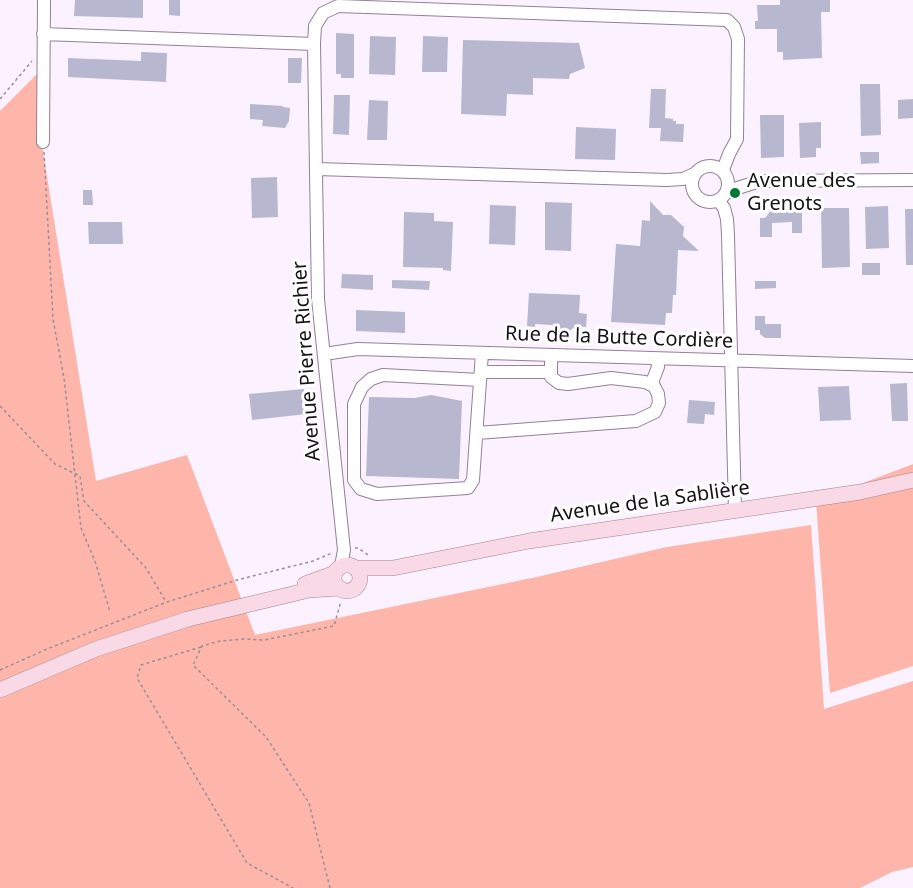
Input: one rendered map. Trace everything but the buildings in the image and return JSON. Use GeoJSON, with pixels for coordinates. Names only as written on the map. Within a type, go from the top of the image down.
{"type":"FeatureCollection","features":[{"type":"Feature","properties":{"kind":"main road","name":"Avenue de la Sablière"},"geometry":{"type":"LineString","coordinates":[[349,571],[393,568],[529,541],[860,492],[913,480]]}},
{"type":"Feature","properties":{"kind":"main road"},"geometry":{"type":"LineString","coordinates":[[341,593],[335,581],[349,571]]}},
{"type":"Feature","properties":{"kind":"main road"},"geometry":{"type":"LineString","coordinates":[[0,690],[86,653],[188,619],[309,590],[341,593],[351,590],[349,571]]}},
{"type":"Feature","properties":{"kind":"main road"},"geometry":{"type":"LineString","coordinates":[[0,680],[65,652],[180,612],[307,584],[349,571]]}},
{"type":"Feature","properties":{"kind":"street"},"geometry":{"type":"LineString","coordinates":[[43,142],[44,0]]}},
{"type":"Feature","properties":{"kind":"street","name":"Avenue Pierre Richier"},"geometry":{"type":"LineString","coordinates":[[349,571],[344,550],[318,299],[314,44],[315,26],[323,13],[338,6],[727,20],[734,27],[738,39],[737,139],[729,154]]}},
{"type":"Feature","properties":{"kind":"street"},"geometry":{"type":"LineString","coordinates":[[43,40],[314,44]]}},
{"type":"Feature","properties":{"kind":"street"},"geometry":{"type":"LineString","coordinates":[[317,169],[667,180],[694,174],[729,154]]}},
{"type":"Feature","properties":{"kind":"street"},"geometry":{"type":"LineString","coordinates":[[728,190],[729,184],[725,172],[729,154]]}},
{"type":"Feature","properties":{"kind":"street"},"geometry":{"type":"LineString","coordinates":[[709,165],[760,182]]}},
{"type":"Feature","properties":{"kind":"street"},"geometry":{"type":"LineString","coordinates":[[693,191],[694,174]]}},
{"type":"Feature","properties":{"kind":"street"},"geometry":{"type":"LineString","coordinates":[[667,180],[693,191],[702,200],[708,202],[718,200],[728,190],[760,182],[913,180]]}},
{"type":"Feature","properties":{"kind":"street"},"geometry":{"type":"LineString","coordinates":[[718,200],[724,208],[727,219],[735,510]]}},
{"type":"Feature","properties":{"kind":"street","name":"Rue de la Butte Cordière"},"geometry":{"type":"LineString","coordinates":[[324,354],[358,349],[913,366]]}},
{"type":"Feature","properties":{"kind":"street"},"geometry":{"type":"LineString","coordinates":[[482,353],[480,376],[477,433],[473,480],[468,488],[377,494],[361,489],[354,480],[354,404],[362,387],[371,379],[384,375],[480,376],[551,372]]}},
{"type":"Feature","properties":{"kind":"street"},"geometry":{"type":"LineString","coordinates":[[477,433],[636,421],[656,412],[659,403],[654,386],[645,382],[611,378],[568,384],[559,382],[551,376],[551,356]]}},
{"type":"Feature","properties":{"kind":"street"},"geometry":{"type":"LineString","coordinates":[[651,385],[658,367],[657,359]]}},
{"type":"Feature","properties":{"kind":"path"},"geometry":{"type":"LineString","coordinates":[[0,99],[43,40]]}},
{"type":"Feature","properties":{"kind":"path"},"geometry":{"type":"LineString","coordinates":[[43,142],[53,319],[64,378],[81,528],[95,561],[110,612]]}},
{"type":"Feature","properties":{"kind":"path"},"geometry":{"type":"LineString","coordinates":[[0,406],[55,464],[80,476],[84,501],[146,568],[167,602]]}},
{"type":"Feature","properties":{"kind":"path"},"geometry":{"type":"LineString","coordinates":[[0,670],[167,602],[237,580],[313,561]]}},
{"type":"Feature","properties":{"kind":"path"},"geometry":{"type":"LineString","coordinates":[[293,888],[247,862],[137,678],[141,665],[220,641],[264,640],[334,626],[341,593]]}},
{"type":"Feature","properties":{"kind":"path"},"geometry":{"type":"LineString","coordinates":[[202,646],[194,665],[267,738],[309,803],[330,888]]}},
{"type":"Feature","properties":{"kind":"shaded area"},"geometry":{"type":"Polygon","coordinates":[[[38,73],[40,133],[96,481],[187,455],[255,635],[532,578],[667,547],[811,525],[824,709],[913,681],[913,867],[892,872],[860,888],[0,888],[0,111],[38,73]]]}},
{"type":"Feature","properties":{"kind":"shaded area"},"geometry":{"type":"Polygon","coordinates":[[[913,464],[913,666],[830,693],[816,501],[913,464]]]}},
{"type":"Feature","properties":{"kind":"place","name":"Avenue des Grenots"},"geometry":{"type":"Point","coordinates":[735,193]}}]}
